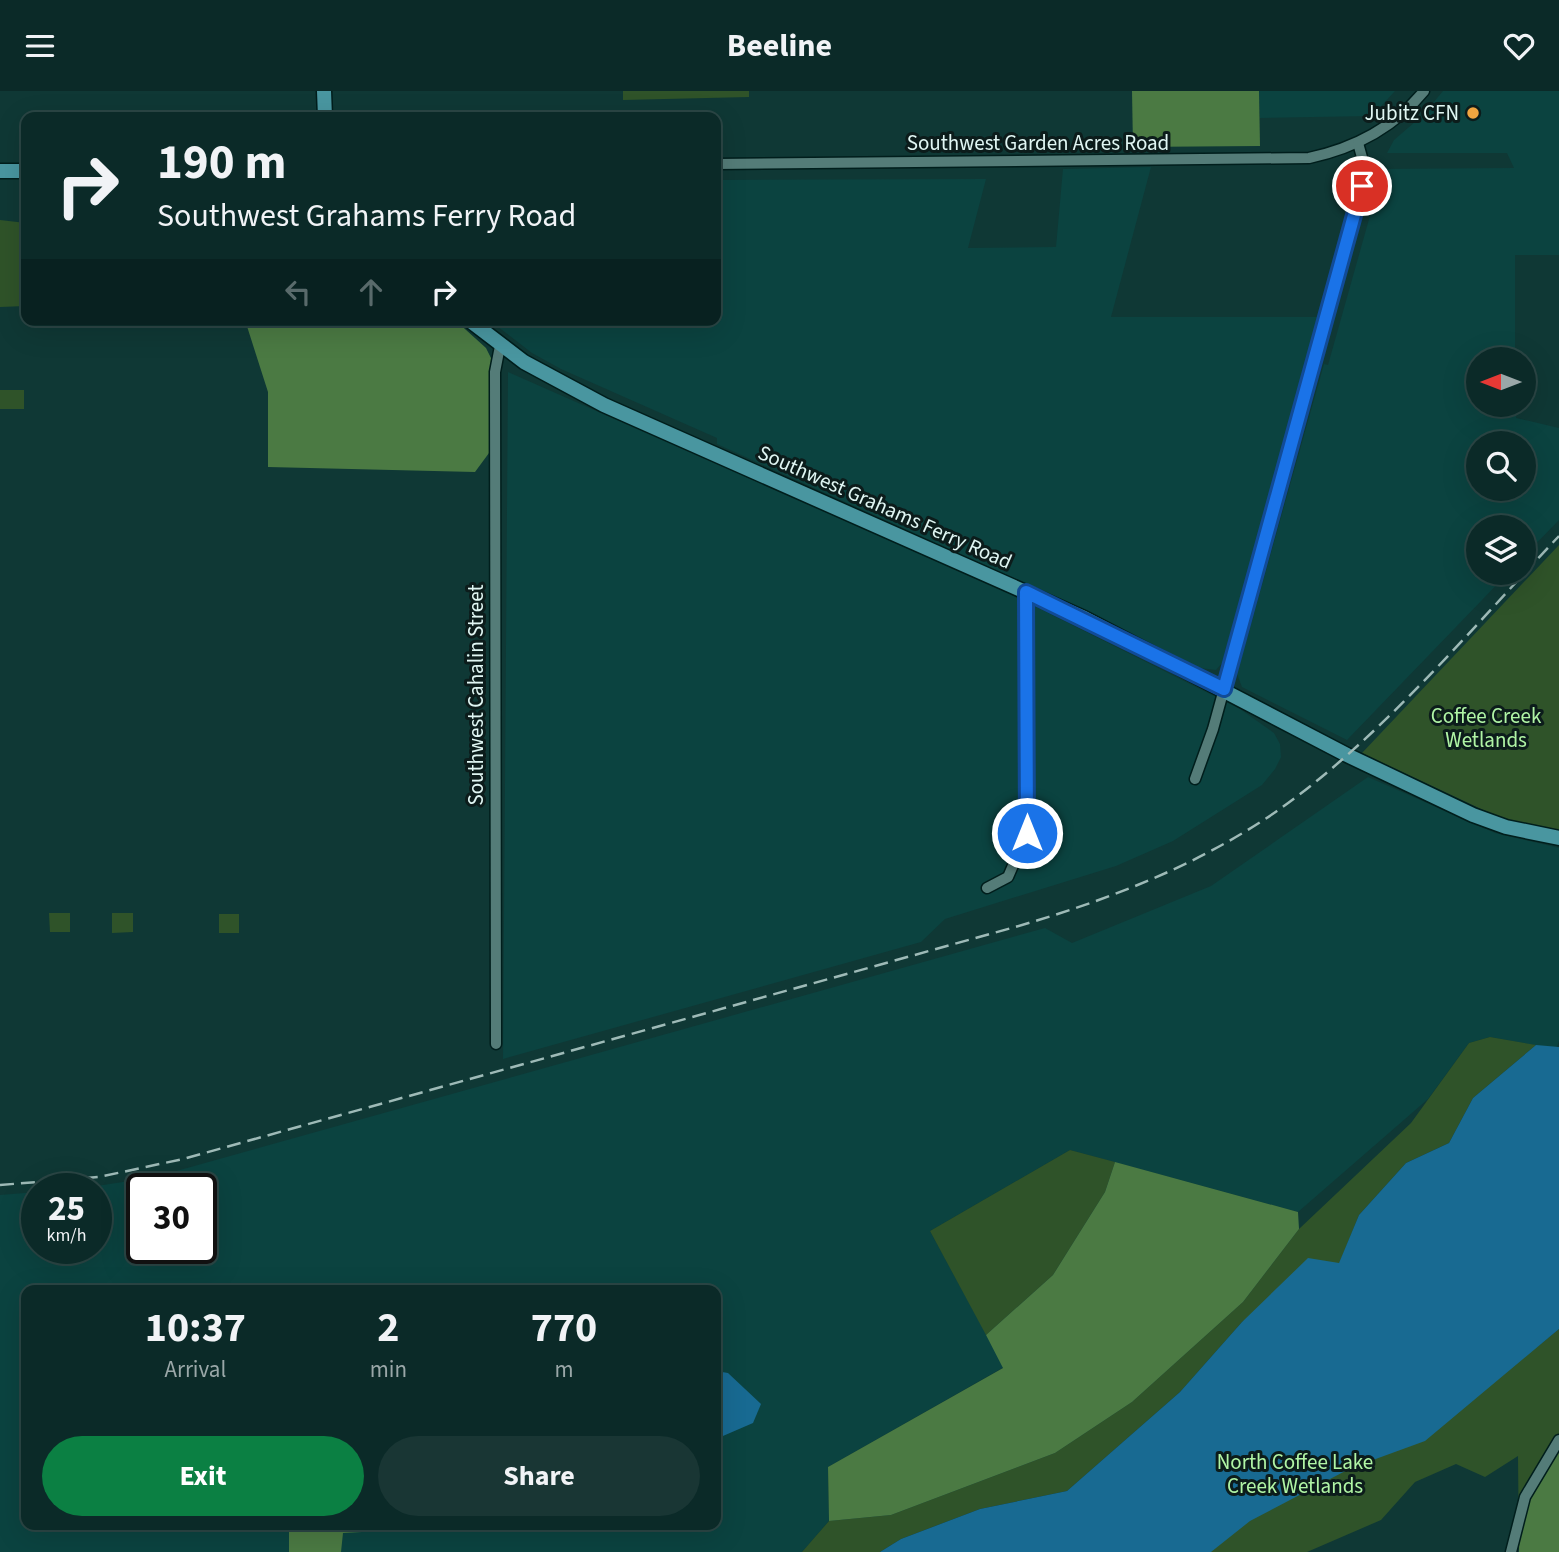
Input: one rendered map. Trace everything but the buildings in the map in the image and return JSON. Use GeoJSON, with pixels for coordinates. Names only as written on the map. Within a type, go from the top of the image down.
{"type":"FeatureCollection","features":[{"type":"Feature","properties":{"kind":"main road"},"geometry":{"type":"LineString","coordinates":[[324,91],[325,112]]}},
{"type":"Feature","properties":{"kind":"main road"},"geometry":{"type":"LineString","coordinates":[[0,171],[21,171]]}},
{"type":"Feature","properties":{"kind":"main road","name":"Southwest Grahams Ferry Road"},"geometry":{"type":"LineString","coordinates":[[477,326],[500,346],[541,373],[604,405],[1026,592],[1224,689],[1358,761],[1473,815],[1506,827],[1559,838]]}},
{"type":"Feature","properties":{"kind":"street","name":"Southwest Garden Acres Road"},"geometry":{"type":"LineString","coordinates":[[721,164],[1282,161],[1321,156],[1358,143],[1385,129],[1424,91]]}},
{"type":"Feature","properties":{"kind":"street"},"geometry":{"type":"LineString","coordinates":[[1195,779],[1224,689],[1359,198],[1363,161],[1358,143]]}},
{"type":"Feature","properties":{"kind":"street","name":"Southwest Cahalin Street"},"geometry":{"type":"LineString","coordinates":[[496,1044],[495,372],[500,346]]}},
{"type":"Feature","properties":{"kind":"street"},"geometry":{"type":"LineString","coordinates":[[987,888],[1008,877],[1027,833],[1026,592]]}},
{"type":"Feature","properties":{"kind":"street"},"geometry":{"type":"LineString","coordinates":[[1511,1552],[1525,1497],[1559,1440]]}},
{"type":"Feature","properties":{"kind":"shaded area"},"geometry":{"type":"Polygon","coordinates":[[[1259,91],[1395,91],[1372,116],[1260,118],[1259,91]]]}},
{"type":"Feature","properties":{"kind":"shaded area"},"geometry":{"type":"Polygon","coordinates":[[[1443,91],[1559,91],[1559,255],[1515,255],[1515,347],[1466,347],[1466,417],[1516,417],[1559,428],[1559,520],[1536,544],[1536,515],[1466,515],[1466,585],[1496,585],[1347,740],[1242,687],[1237,674],[1324,364],[1328,365],[1373,205],[1377,169],[1514,168],[1507,153],[1387,153],[1394,140],[1423,115],[1443,91]]]}},
{"type":"Feature","properties":{"kind":"shaded area"},"geometry":{"type":"Polygon","coordinates":[[[1151,167],[1111,317],[1319,317],[1222,663],[1216,670],[1200,668],[1031,586],[717,444],[717,438],[561,369],[532,353],[497,326],[721,326],[721,180],[986,179],[968,248],[1056,247],[1063,169],[1151,167]]]}},
{"type":"Feature","properties":{"kind":"shaded area"},"geometry":{"type":"Polygon","coordinates":[[[508,372],[1006,592],[1240,709],[1274,733],[1280,744],[1281,757],[1275,769],[1262,785],[1173,841],[1116,866],[945,919],[921,942],[503,1059],[508,372]]]}},
{"type":"Feature","properties":{"kind":"shaded area"},"geometry":{"type":"Polygon","coordinates":[[[1368,777],[1495,833],[1559,848],[1559,1041],[1556,1049],[1490,1037],[1469,1043],[1428,1099],[1298,1212],[1070,1150],[930,1231],[1004,1367],[828,1467],[829,1521],[802,1552],[0,1552],[0,1195],[21,1193],[21,1264],[112,1264],[112,1184],[126,1181],[126,1264],[217,1264],[217,1173],[169,1173],[1045,928],[1072,943],[1211,886],[1368,777]]]}},
{"type":"Feature","properties":{"kind":"shaded area"},"geometry":{"type":"Polygon","coordinates":[[[1536,1045],[1559,1047],[1559,1329],[1425,1441],[1351,1468],[1250,1521],[1211,1552],[880,1552],[901,1539],[980,1509],[1067,1491],[1180,1392],[1242,1322],[1308,1258],[1339,1263],[1359,1215],[1406,1163],[1449,1143],[1473,1098],[1536,1045]]]}},
{"type":"Feature","properties":{"kind":"shaded area"},"geometry":{"type":"Polygon","coordinates":[[[721,1372],[728,1373],[761,1404],[753,1423],[721,1437],[721,1372]]]}},
{"type":"Feature","properties":{"kind":"green space"},"geometry":{"type":"Polygon","coordinates":[[[623,91],[749,91],[749,97],[623,100],[623,91]]]}},
{"type":"Feature","properties":{"kind":"green space"},"geometry":{"type":"Polygon","coordinates":[[[1132,91],[1259,91],[1260,146],[1133,147],[1132,91]]]}},
{"type":"Feature","properties":{"kind":"green space"},"geometry":{"type":"Polygon","coordinates":[[[0,220],[21,222],[21,306],[0,307],[0,220]]]}},
{"type":"Feature","properties":{"kind":"green space"},"geometry":{"type":"Polygon","coordinates":[[[247,326],[462,326],[486,348],[491,358],[489,453],[475,472],[268,467],[268,392],[247,326]]]}},
{"type":"Feature","properties":{"kind":"green space"},"geometry":{"type":"Polygon","coordinates":[[[0,390],[24,390],[24,409],[0,409],[0,390]]]}},
{"type":"Feature","properties":{"kind":"green space","name":"Coffee Creek Wetlands"},"geometry":{"type":"Polygon","coordinates":[[[1559,545],[1559,831],[1518,822],[1517,826],[1362,753],[1521,585],[1536,585],[1536,569],[1559,545]]]}},
{"type":"Feature","properties":{"kind":"green space"},"geometry":{"type":"Polygon","coordinates":[[[49,913],[70,913],[70,932],[50,932],[49,913]]]}},
{"type":"Feature","properties":{"kind":"green space"},"geometry":{"type":"Polygon","coordinates":[[[112,913],[133,913],[133,932],[112,933],[112,913]]]}},
{"type":"Feature","properties":{"kind":"green space"},"geometry":{"type":"Polygon","coordinates":[[[219,914],[239,914],[239,933],[219,933],[219,914]]]}},
{"type":"Feature","properties":{"kind":"green space"},"geometry":{"type":"Polygon","coordinates":[[[1490,1037],[1536,1045],[1473,1098],[1449,1143],[1406,1163],[1359,1215],[1339,1264],[1242,1322],[1180,1392],[1067,1491],[980,1509],[901,1539],[880,1552],[802,1552],[829,1521],[891,1515],[1055,1453],[1132,1402],[1243,1302],[1299,1229],[1411,1123],[1469,1043],[1490,1037]]]}},
{"type":"Feature","properties":{"kind":"green space"},"geometry":{"type":"Polygon","coordinates":[[[1070,1150],[1115,1162],[1105,1192],[1053,1275],[986,1335],[930,1231],[1070,1150]]]}},
{"type":"Feature","properties":{"kind":"green space"},"geometry":{"type":"Polygon","coordinates":[[[1115,1162],[1298,1212],[1299,1229],[1243,1302],[1132,1402],[1055,1453],[891,1515],[829,1521],[828,1467],[1003,1368],[986,1335],[1053,1275],[1105,1192],[1115,1162]]]}},
{"type":"Feature","properties":{"kind":"green space","name":"North Coffee Lake Creek Wetlands"},"geometry":{"type":"Polygon","coordinates":[[[1559,1329],[1559,1552],[1519,1552],[1518,1456],[1485,1477],[1456,1464],[1415,1482],[1381,1520],[1307,1552],[1063,1552],[1537,1347],[1559,1329]]]}},
{"type":"Feature","properties":{"kind":"green space"},"geometry":{"type":"Polygon","coordinates":[[[1559,1443],[1559,1552],[1519,1552],[1526,1508],[1559,1443]]]}},
{"type":"Feature","properties":{"kind":"green space"},"geometry":{"type":"Polygon","coordinates":[[[289,1530],[400,1530],[343,1533],[341,1552],[289,1552],[289,1530]]]}},
{"type":"Feature","properties":{"kind":"railway"},"geometry":{"type":"LineString","coordinates":[[0,1185],[99,1177],[183,1159],[1015,927],[1118,893],[1183,865],[1247,831],[1315,782],[1353,750],[1424,681],[1559,536]]}},
{"type":"Feature","properties":{"kind":"place","name":"Jubitz CFN"},"geometry":{"type":"Point","coordinates":[1473,113]}},
{"type":"Feature","properties":{"kind":"route"},"geometry":{"type":"LineString","coordinates":[[1027,833],[1026,592],[1084,618],[1224,689],[1362,186]]}}]}
